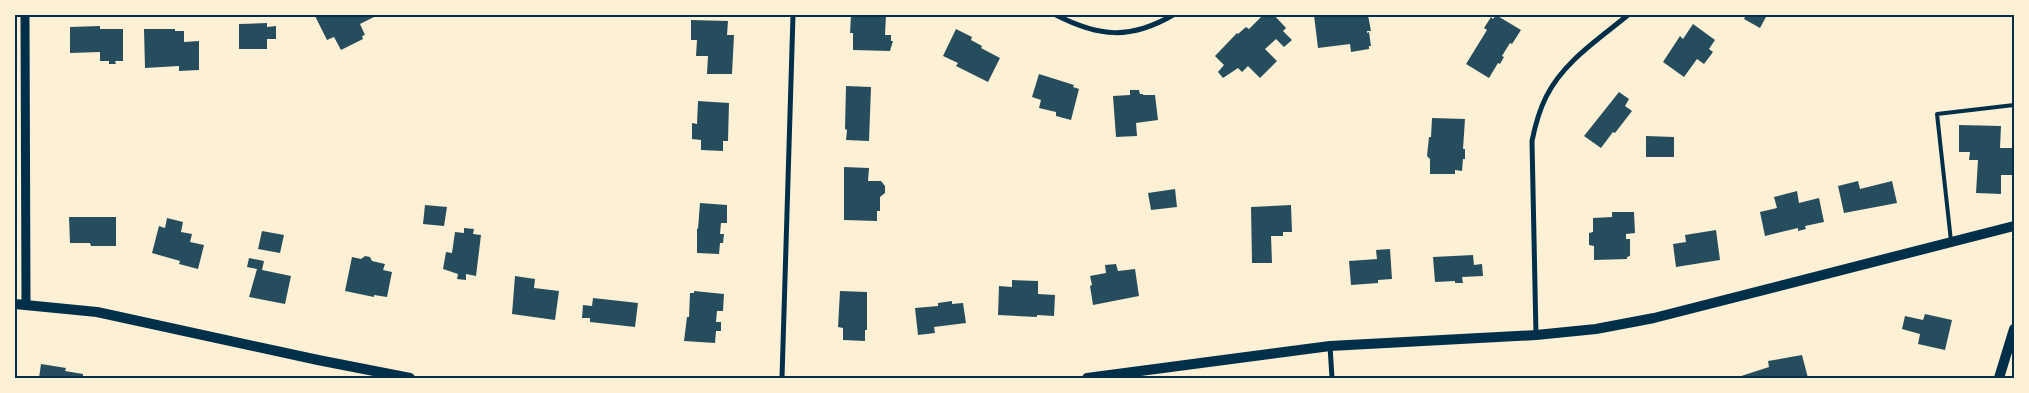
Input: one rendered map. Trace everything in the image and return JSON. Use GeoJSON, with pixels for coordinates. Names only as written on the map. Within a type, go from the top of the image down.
{"type":"FeatureCollection","features":[{"type":"Feature","properties":{"kind":"main road"},"geometry":{"type":"LineString","coordinates":[[1087,378],[1330,346],[1536,335],[1596,328],[1654,318],[2014,226]]}},
{"type":"Feature","properties":{"kind":"main road"},"geometry":{"type":"LineString","coordinates":[[15,304],[97,312],[410,378]]}},
{"type":"Feature","properties":{"kind":"main road"},"geometry":{"type":"LineString","coordinates":[[1999,378],[2014,328]]}},
{"type":"Feature","properties":{"kind":"street"},"geometry":{"type":"LineString","coordinates":[[25,15],[26,304]]}},
{"type":"Feature","properties":{"kind":"street"},"geometry":{"type":"LineString","coordinates":[[782,378],[793,15]]}},
{"type":"Feature","properties":{"kind":"street"},"geometry":{"type":"LineString","coordinates":[[1056,15],[1091,30],[1108,33],[1128,32],[1146,28],[1173,15]]}},
{"type":"Feature","properties":{"kind":"street"},"geometry":{"type":"LineString","coordinates":[[1536,335],[1532,141],[1537,119],[1546,96],[1565,68],[1628,15]]}},
{"type":"Feature","properties":{"kind":"street"},"geometry":{"type":"LineString","coordinates":[[1330,346],[1332,378]]}},
{"type":"Feature","properties":{"kind":"lane"},"geometry":{"type":"LineString","coordinates":[[1951,241],[1936,114],[2014,105]]}},
{"type":"Feature","properties":{"kind":"building"},"geometry":{"type":"Polygon","coordinates":[[[378,15],[360,24],[365,35],[362,36],[363,39],[341,50],[334,37],[327,40],[315,16],[378,15]]]}},
{"type":"Feature","properties":{"kind":"building"},"geometry":{"type":"Polygon","coordinates":[[[851,15],[886,15],[885,35],[891,35],[891,41],[893,41],[890,51],[853,50],[853,33],[850,33],[851,15]]]}},
{"type":"Feature","properties":{"kind":"building"},"geometry":{"type":"Polygon","coordinates":[[[1263,15],[1274,15],[1286,28],[1283,31],[1292,40],[1284,47],[1276,39],[1265,49],[1277,61],[1260,78],[1248,66],[1242,72],[1238,68],[1223,78],[1218,72],[1224,65],[1215,56],[1237,33],[1246,27],[1249,29],[1263,15]]]}},
{"type":"Feature","properties":{"kind":"building"},"geometry":{"type":"Polygon","coordinates":[[[1314,15],[1368,15],[1371,31],[1367,31],[1367,33],[1369,32],[1371,46],[1369,46],[1369,49],[1351,52],[1350,44],[1318,48],[1314,15]]]}},
{"type":"Feature","properties":{"kind":"building"},"geometry":{"type":"Polygon","coordinates":[[[1496,15],[1521,30],[1512,44],[1510,43],[1502,56],[1504,57],[1500,64],[1498,63],[1489,78],[1466,64],[1487,30],[1484,28],[1491,17],[1493,19],[1496,15]]]}},
{"type":"Feature","properties":{"kind":"building"},"geometry":{"type":"Polygon","coordinates":[[[1746,15],[1767,15],[1760,28],[1744,19],[1746,15]]]}},
{"type":"Feature","properties":{"kind":"building"},"geometry":{"type":"Polygon","coordinates":[[[691,20],[728,21],[727,35],[734,35],[732,74],[707,74],[708,56],[696,56],[697,40],[691,40],[691,20]]]}},
{"type":"Feature","properties":{"kind":"building"},"geometry":{"type":"Polygon","coordinates":[[[267,23],[267,27],[276,26],[276,39],[267,39],[267,49],[239,49],[239,24],[267,23]]]}},
{"type":"Feature","properties":{"kind":"building"},"geometry":{"type":"Polygon","coordinates":[[[1693,24],[1715,40],[1709,49],[1713,52],[1704,64],[1697,59],[1684,77],[1663,62],[1680,36],[1683,39],[1693,24]]]}},
{"type":"Feature","properties":{"kind":"building"},"geometry":{"type":"Polygon","coordinates":[[[100,26],[100,29],[123,29],[123,61],[115,61],[116,64],[109,64],[109,61],[100,61],[100,52],[70,53],[70,27],[100,26]]]}},
{"type":"Feature","properties":{"kind":"building"},"geometry":{"type":"Polygon","coordinates":[[[144,29],[175,29],[175,31],[184,31],[184,42],[199,41],[199,70],[179,71],[179,66],[145,68],[144,29]]]}},
{"type":"Feature","properties":{"kind":"building"},"geometry":{"type":"Polygon","coordinates":[[[956,29],[972,37],[971,40],[982,46],[981,48],[1000,58],[988,82],[956,66],[958,63],[943,56],[956,29]]]}},
{"type":"Feature","properties":{"kind":"building"},"geometry":{"type":"Polygon","coordinates":[[[1039,74],[1074,85],[1073,87],[1079,89],[1071,120],[1056,116],[1056,112],[1039,108],[1041,100],[1032,97],[1039,74]]]}},
{"type":"Feature","properties":{"kind":"building"},"geometry":{"type":"Polygon","coordinates":[[[846,86],[871,87],[869,141],[846,140],[846,86]]]}},
{"type":"Feature","properties":{"kind":"building"},"geometry":{"type":"Polygon","coordinates":[[[1130,90],[1139,90],[1140,94],[1143,95],[1155,95],[1158,120],[1136,123],[1137,136],[1116,137],[1113,96],[1130,95],[1130,90]]]}},
{"type":"Feature","properties":{"kind":"building"},"geometry":{"type":"Polygon","coordinates":[[[1619,92],[1629,99],[1625,106],[1632,111],[1601,148],[1584,136],[1619,92]]]}},
{"type":"Feature","properties":{"kind":"building"},"geometry":{"type":"Polygon","coordinates":[[[698,101],[729,103],[728,141],[723,141],[723,151],[701,150],[701,140],[692,139],[692,123],[697,124],[698,101]]]}},
{"type":"Feature","properties":{"kind":"building"},"geometry":{"type":"Polygon","coordinates":[[[1432,118],[1465,119],[1463,149],[1465,149],[1465,159],[1463,159],[1462,171],[1455,170],[1455,174],[1430,174],[1430,159],[1427,156],[1432,118]]]}},
{"type":"Feature","properties":{"kind":"building"},"geometry":{"type":"Polygon","coordinates":[[[1959,125],[2001,126],[2000,148],[2014,148],[2014,175],[2001,175],[2001,194],[1976,193],[1978,160],[1969,160],[1970,152],[1959,152],[1959,125]]]}},
{"type":"Feature","properties":{"kind":"building"},"geometry":{"type":"Polygon","coordinates":[[[1646,136],[1674,137],[1674,157],[1646,157],[1646,136]]]}},
{"type":"Feature","properties":{"kind":"building"},"geometry":{"type":"Polygon","coordinates":[[[844,167],[869,168],[868,181],[881,181],[885,186],[885,193],[880,197],[880,211],[877,211],[877,221],[844,220],[844,167]]]}},
{"type":"Feature","properties":{"kind":"building"},"geometry":{"type":"Polygon","coordinates":[[[1858,181],[1860,189],[1892,181],[1897,203],[1844,213],[1838,186],[1858,181]]]}},
{"type":"Feature","properties":{"kind":"building"},"geometry":{"type":"Polygon","coordinates":[[[1175,189],[1177,207],[1151,210],[1148,193],[1175,189]]]}},
{"type":"Feature","properties":{"kind":"building"},"geometry":{"type":"Polygon","coordinates":[[[1797,191],[1799,203],[1819,198],[1824,222],[1805,226],[1806,229],[1798,231],[1798,228],[1765,236],[1760,212],[1777,208],[1774,197],[1797,191]]]}},
{"type":"Feature","properties":{"kind":"building"},"geometry":{"type":"Polygon","coordinates":[[[700,203],[727,205],[727,223],[721,223],[720,234],[724,234],[723,243],[720,243],[719,254],[697,253],[700,203]]]}},
{"type":"Feature","properties":{"kind":"building"},"geometry":{"type":"Polygon","coordinates":[[[425,205],[447,207],[444,226],[423,224],[425,205]]]}},
{"type":"Feature","properties":{"kind":"building"},"geometry":{"type":"Polygon","coordinates":[[[1291,205],[1292,232],[1283,232],[1283,236],[1271,236],[1272,263],[1252,263],[1251,207],[1291,205]]]}},
{"type":"Feature","properties":{"kind":"building"},"geometry":{"type":"Polygon","coordinates":[[[1612,212],[1634,212],[1635,233],[1626,234],[1626,239],[1630,239],[1630,256],[1627,259],[1594,260],[1594,246],[1589,245],[1589,233],[1593,232],[1593,218],[1612,217],[1612,212]]]}},
{"type":"Feature","properties":{"kind":"building"},"geometry":{"type":"Polygon","coordinates":[[[69,217],[116,217],[116,246],[91,246],[90,243],[70,243],[69,217]]]}},
{"type":"Feature","properties":{"kind":"building"},"geometry":{"type":"Polygon","coordinates":[[[167,218],[183,222],[181,232],[192,234],[190,242],[204,245],[198,269],[179,264],[180,261],[152,253],[159,226],[165,228],[167,218]]]}},
{"type":"Feature","properties":{"kind":"building"},"geometry":{"type":"Polygon","coordinates":[[[464,228],[474,229],[473,234],[481,235],[476,276],[466,274],[466,280],[457,279],[458,274],[443,269],[446,252],[452,253],[455,232],[464,233],[464,228]]]}},
{"type":"Feature","properties":{"kind":"building"},"geometry":{"type":"Polygon","coordinates":[[[1716,230],[1720,260],[1676,267],[1673,244],[1686,242],[1685,235],[1716,230]]]}},
{"type":"Feature","properties":{"kind":"building"},"geometry":{"type":"Polygon","coordinates":[[[262,231],[284,235],[280,253],[258,249],[262,231]]]}},
{"type":"Feature","properties":{"kind":"building"},"geometry":{"type":"Polygon","coordinates":[[[1390,249],[1392,279],[1378,280],[1378,283],[1351,285],[1349,261],[1377,259],[1376,250],[1390,249]]]}},
{"type":"Feature","properties":{"kind":"building"},"geometry":{"type":"Polygon","coordinates":[[[1473,255],[1474,265],[1482,264],[1483,276],[1462,277],[1463,283],[1455,283],[1455,281],[1435,282],[1433,257],[1473,255]]]}},
{"type":"Feature","properties":{"kind":"building"},"geometry":{"type":"Polygon","coordinates":[[[365,256],[370,257],[372,261],[385,264],[383,270],[392,272],[387,297],[374,295],[374,297],[345,291],[352,257],[361,259],[365,256]]]}},
{"type":"Feature","properties":{"kind":"building"},"geometry":{"type":"Polygon","coordinates":[[[249,258],[264,261],[262,270],[291,276],[285,304],[249,297],[257,269],[247,267],[249,258]]]}},
{"type":"Feature","properties":{"kind":"building"},"geometry":{"type":"Polygon","coordinates":[[[1116,264],[1118,271],[1135,269],[1139,296],[1093,305],[1090,276],[1106,273],[1105,265],[1116,264]]]}},
{"type":"Feature","properties":{"kind":"building"},"geometry":{"type":"Polygon","coordinates":[[[515,276],[535,279],[534,288],[559,291],[555,320],[512,314],[515,276]]]}},
{"type":"Feature","properties":{"kind":"building"},"geometry":{"type":"Polygon","coordinates":[[[1012,280],[1038,281],[1038,294],[1055,295],[1054,316],[998,315],[999,286],[1012,287],[1012,280]]]}},
{"type":"Feature","properties":{"kind":"building"},"geometry":{"type":"Polygon","coordinates":[[[694,291],[724,294],[723,311],[717,311],[716,322],[721,322],[721,331],[716,331],[715,343],[684,341],[687,317],[689,317],[690,293],[694,293],[694,291]]]}},
{"type":"Feature","properties":{"kind":"building"},"geometry":{"type":"Polygon","coordinates":[[[840,291],[867,292],[867,330],[865,330],[865,341],[843,340],[843,328],[838,327],[840,291]]]}},
{"type":"Feature","properties":{"kind":"building"},"geometry":{"type":"Polygon","coordinates":[[[593,298],[638,303],[635,327],[590,322],[590,318],[582,318],[583,305],[592,306],[593,298]]]}},
{"type":"Feature","properties":{"kind":"building"},"geometry":{"type":"Polygon","coordinates":[[[952,301],[952,304],[963,303],[966,323],[934,327],[935,333],[918,335],[915,308],[938,306],[938,303],[952,301]]]}},
{"type":"Feature","properties":{"kind":"building"},"geometry":{"type":"Polygon","coordinates":[[[1925,314],[1952,320],[1945,350],[1918,344],[1920,334],[1902,329],[1905,316],[1923,320],[1925,314]]]}},
{"type":"Feature","properties":{"kind":"building"},"geometry":{"type":"Polygon","coordinates":[[[1802,355],[1808,378],[1735,378],[1769,367],[1768,361],[1802,355]]]}},
{"type":"Feature","properties":{"kind":"building"},"geometry":{"type":"Polygon","coordinates":[[[41,364],[66,368],[65,371],[83,374],[83,378],[39,378],[41,364]]]}}]}
